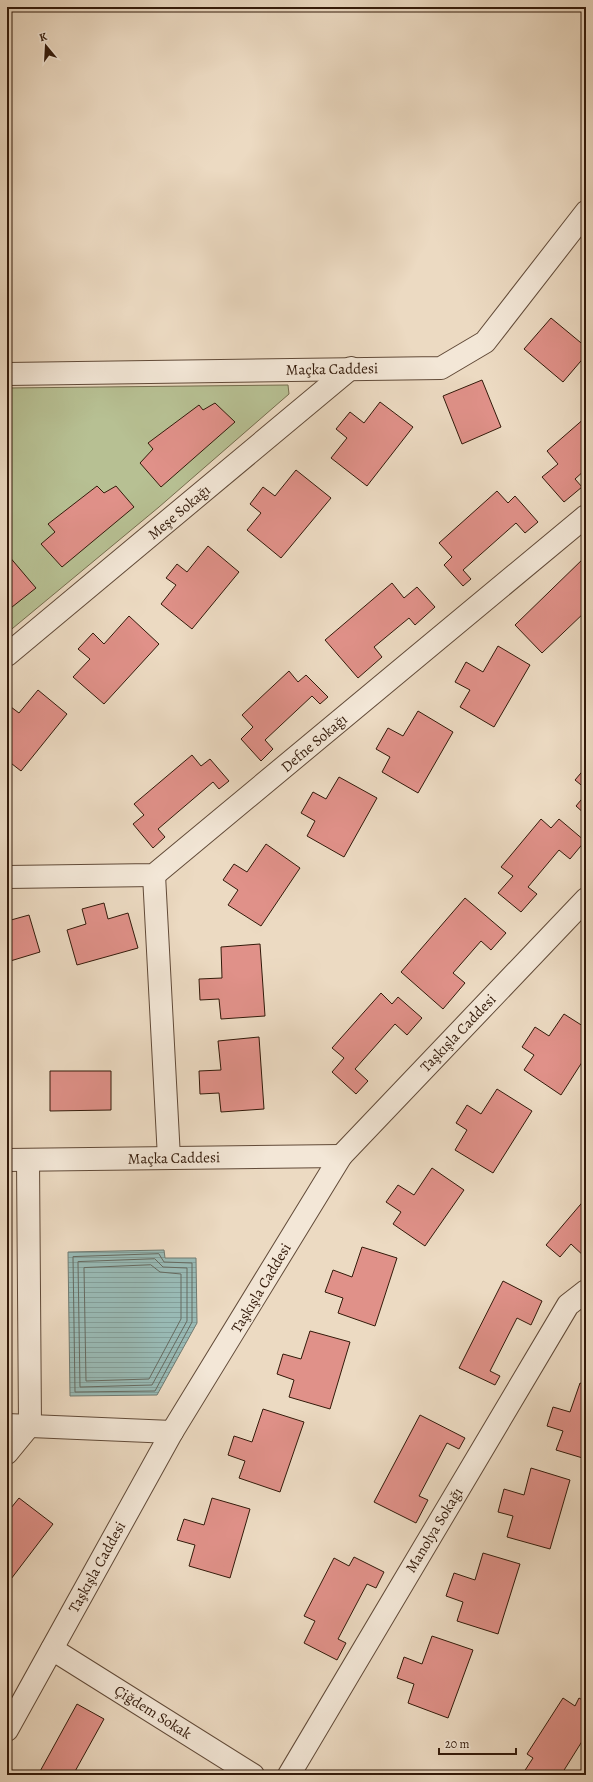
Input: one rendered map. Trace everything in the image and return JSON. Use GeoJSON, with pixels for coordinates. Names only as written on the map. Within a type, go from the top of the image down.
{"type":"FeatureCollection","features":[{"type":"Feature","properties":{"kind":"street","name":"Maçka Caddesi"},"geometry":{"type":"LineString","coordinates":[[7,374],[351,368],[441,368],[484,342],[586,212]]}},
{"type":"Feature","properties":{"kind":"street","name":"Meşe Sokağı"},"geometry":{"type":"LineString","coordinates":[[7,655],[351,368]]}},
{"type":"Feature","properties":{"kind":"street","name":"Defne Sokağı"},"geometry":{"type":"LineString","coordinates":[[154,875],[586,516]]}},
{"type":"Feature","properties":{"kind":"street"},"geometry":{"type":"LineString","coordinates":[[7,877],[154,875],[170,1158]]}},
{"type":"Feature","properties":{"kind":"street","name":"Taşkışla Caddesi"},"geometry":{"type":"LineString","coordinates":[[7,1730],[172,1432],[341,1156],[586,899]]}},
{"type":"Feature","properties":{"kind":"street","name":"Maçka Caddesi"},"geometry":{"type":"LineString","coordinates":[[7,1160],[341,1156]]}},
{"type":"Feature","properties":{"kind":"street"},"geometry":{"type":"LineString","coordinates":[[7,1452],[30,1425],[28,1160]]}},
{"type":"Feature","properties":{"kind":"street","name":"Manolya Sokağı"},"geometry":{"type":"LineString","coordinates":[[289,1775],[568,1305],[586,1291]]}},
{"type":"Feature","properties":{"kind":"street"},"geometry":{"type":"LineString","coordinates":[[7,1425],[172,1432]]}},
{"type":"Feature","properties":{"kind":"street","name":"Çiğdem Sokak"},"geometry":{"type":"LineString","coordinates":[[52,1649],[253,1775]]}},
{"type":"Feature","properties":{"kind":"green space"},"geometry":{"type":"Polygon","coordinates":[[[288,385],[289,394],[159,507],[7,633],[7,388],[288,385]]]}},
{"type":"Feature","properties":{"kind":"water"},"geometry":{"type":"Polygon","coordinates":[[[164,1250],[165,1258],[196,1258],[197,1323],[157,1395],[70,1396],[68,1252],[164,1250]]]}},
{"type":"Feature","properties":{"kind":"building"},"geometry":{"type":"Polygon","coordinates":[[[551,318],[586,347],[586,355],[563,382],[524,349],[551,318]]]}},
{"type":"Feature","properties":{"kind":"building"},"geometry":{"type":"Polygon","coordinates":[[[482,380],[501,427],[462,444],[443,396],[482,380]]]}},
{"type":"Feature","properties":{"kind":"building"},"geometry":{"type":"Polygon","coordinates":[[[380,402],[413,427],[367,486],[331,458],[347,438],[336,429],[350,412],[364,423],[380,402]]]}},
{"type":"Feature","properties":{"kind":"building"},"geometry":{"type":"Polygon","coordinates":[[[215,403],[235,422],[161,487],[140,463],[153,449],[148,443],[199,405],[203,410],[215,403]]]}},
{"type":"Feature","properties":{"kind":"building"},"geometry":{"type":"Polygon","coordinates":[[[586,417],[586,469],[575,479],[582,487],[564,502],[542,477],[558,464],[547,451],[586,417]]]}},
{"type":"Feature","properties":{"kind":"building"},"geometry":{"type":"Polygon","coordinates":[[[296,470],[331,498],[281,558],[247,530],[261,513],[250,504],[263,487],[275,496],[296,470]]]}},
{"type":"Feature","properties":{"kind":"building"},"geometry":{"type":"Polygon","coordinates":[[[97,486],[104,493],[116,486],[134,507],[62,567],[41,544],[55,532],[48,524],[97,486]]]}},
{"type":"Feature","properties":{"kind":"building"},"geometry":{"type":"Polygon","coordinates":[[[497,491],[508,503],[515,496],[538,522],[525,533],[516,523],[463,570],[471,579],[463,586],[444,565],[452,557],[439,543],[497,491]]]}},
{"type":"Feature","properties":{"kind":"building"},"geometry":{"type":"Polygon","coordinates":[[[208,546],[239,572],[192,629],[161,604],[176,585],[166,578],[177,564],[187,572],[208,546]]]}},
{"type":"Feature","properties":{"kind":"building"},"geometry":{"type":"Polygon","coordinates":[[[8,555],[36,588],[7,611],[7,556],[8,555]]]}},
{"type":"Feature","properties":{"kind":"building"},"geometry":{"type":"Polygon","coordinates":[[[586,556],[586,611],[542,653],[515,625],[586,556]]]}},
{"type":"Feature","properties":{"kind":"building"},"geometry":{"type":"Polygon","coordinates":[[[392,583],[404,598],[417,587],[435,607],[415,625],[409,618],[374,647],[382,657],[358,678],[325,640],[392,583]]]}},
{"type":"Feature","properties":{"kind":"building"},"geometry":{"type":"Polygon","coordinates":[[[129,616],[159,644],[104,704],[73,677],[90,659],[78,649],[93,633],[104,644],[129,616]]]}},
{"type":"Feature","properties":{"kind":"building"},"geometry":{"type":"Polygon","coordinates":[[[498,646],[530,665],[494,727],[460,707],[470,690],[455,682],[466,662],[483,672],[498,646]]]}},
{"type":"Feature","properties":{"kind":"building"},"geometry":{"type":"Polygon","coordinates":[[[289,671],[298,682],[306,675],[328,697],[320,704],[312,696],[265,740],[273,749],[261,761],[241,739],[253,727],[242,715],[289,671]]]}},
{"type":"Feature","properties":{"kind":"building"},"geometry":{"type":"Polygon","coordinates":[[[38,690],[67,714],[21,771],[7,760],[7,704],[19,713],[38,690]]]}},
{"type":"Feature","properties":{"kind":"building"},"geometry":{"type":"Polygon","coordinates":[[[418,711],[453,732],[418,793],[382,772],[390,757],[376,749],[388,728],[403,736],[418,711]]]}},
{"type":"Feature","properties":{"kind":"building"},"geometry":{"type":"Polygon","coordinates":[[[192,755],[201,766],[210,759],[229,781],[219,789],[213,782],[158,829],[165,837],[153,848],[133,824],[144,815],[134,804],[192,755]]]}},
{"type":"Feature","properties":{"kind":"building"},"geometry":{"type":"Polygon","coordinates":[[[586,767],[586,789],[575,780],[586,767]]]}},
{"type":"Feature","properties":{"kind":"building"},"geometry":{"type":"Polygon","coordinates":[[[339,777],[377,798],[344,857],[307,836],[315,821],[301,813],[313,792],[326,799],[339,777]]]}},
{"type":"Feature","properties":{"kind":"building"},"geometry":{"type":"Polygon","coordinates":[[[586,794],[586,815],[576,806],[586,794]]]}},
{"type":"Feature","properties":{"kind":"building"},"geometry":{"type":"Polygon","coordinates":[[[541,819],[551,828],[559,819],[585,841],[570,859],[559,850],[528,887],[537,894],[521,912],[498,893],[513,876],[501,867],[541,819]]]}},
{"type":"Feature","properties":{"kind":"building"},"geometry":{"type":"Polygon","coordinates":[[[266,844],[300,868],[261,926],[228,905],[238,890],[223,880],[234,864],[247,872],[266,844]]]}},
{"type":"Feature","properties":{"kind":"building"},"geometry":{"type":"Polygon","coordinates":[[[465,898],[506,933],[491,950],[481,941],[453,973],[465,983],[443,1009],[401,972],[465,898]]]}},
{"type":"Feature","properties":{"kind":"building"},"geometry":{"type":"Polygon","coordinates":[[[104,903],[108,919],[128,913],[138,948],[77,965],[67,930],[86,924],[82,909],[104,903]]]}},
{"type":"Feature","properties":{"kind":"building"},"geometry":{"type":"Polygon","coordinates":[[[7,906],[11,920],[29,915],[40,952],[7,962],[7,906]]]}},
{"type":"Feature","properties":{"kind":"building"},"geometry":{"type":"Polygon","coordinates":[[[260,944],[265,1016],[221,1019],[219,999],[200,1000],[199,979],[222,978],[221,947],[260,944]]]}},
{"type":"Feature","properties":{"kind":"building"},"geometry":{"type":"Polygon","coordinates":[[[381,993],[392,1004],[398,997],[422,1018],[407,1035],[395,1024],[355,1069],[368,1081],[356,1094],[332,1072],[344,1058],[332,1048],[381,993]]]}},
{"type":"Feature","properties":{"kind":"building"},"geometry":{"type":"Polygon","coordinates":[[[564,1014],[586,1028],[586,1056],[561,1095],[524,1070],[534,1055],[522,1047],[535,1027],[549,1036],[564,1014]]]}},
{"type":"Feature","properties":{"kind":"building"},"geometry":{"type":"Polygon","coordinates":[[[259,1037],[264,1109],[221,1112],[219,1093],[200,1094],[199,1071],[221,1070],[218,1041],[259,1037]]]}},
{"type":"Feature","properties":{"kind":"building"},"geometry":{"type":"Polygon","coordinates":[[[50,1071],[111,1071],[111,1110],[50,1111],[50,1071]]]}},
{"type":"Feature","properties":{"kind":"building"},"geometry":{"type":"Polygon","coordinates":[[[497,1089],[532,1111],[493,1173],[455,1150],[467,1130],[456,1123],[467,1105],[481,1114],[497,1089]]]}},
{"type":"Feature","properties":{"kind":"building"},"geometry":{"type":"Polygon","coordinates":[[[432,1168],[464,1190],[425,1246],[393,1224],[401,1212],[386,1202],[398,1185],[414,1195],[432,1168]]]}},
{"type":"Feature","properties":{"kind":"building"},"geometry":{"type":"Polygon","coordinates":[[[586,1198],[586,1258],[571,1244],[560,1257],[546,1245],[586,1198]]]}},
{"type":"Feature","properties":{"kind":"building"},"geometry":{"type":"Polygon","coordinates":[[[362,1247],[397,1258],[375,1326],[338,1313],[343,1298],[325,1292],[333,1270],[352,1277],[362,1247]]]}},
{"type":"Feature","properties":{"kind":"building"},"geometry":{"type":"Polygon","coordinates":[[[503,1281],[542,1301],[531,1325],[517,1318],[490,1371],[500,1376],[495,1385],[459,1368],[503,1281]]]}},
{"type":"Feature","properties":{"kind":"building"},"geometry":{"type":"Polygon","coordinates":[[[310,1331],[350,1342],[330,1409],[289,1397],[294,1380],[277,1374],[283,1354],[301,1359],[310,1331]]]}},
{"type":"Feature","properties":{"kind":"building"},"geometry":{"type":"Polygon","coordinates":[[[580,1383],[586,1385],[586,1459],[556,1450],[563,1431],[547,1426],[553,1407],[570,1412],[580,1383]]]}},
{"type":"Feature","properties":{"kind":"building"},"geometry":{"type":"Polygon","coordinates":[[[263,1409],[304,1422],[280,1492],[239,1478],[245,1461],[228,1455],[234,1436],[252,1442],[263,1409]]]}},
{"type":"Feature","properties":{"kind":"building"},"geometry":{"type":"Polygon","coordinates":[[[420,1415],[465,1438],[459,1449],[447,1443],[419,1496],[428,1500],[416,1523],[374,1502],[420,1415]]]}},
{"type":"Feature","properties":{"kind":"building"},"geometry":{"type":"Polygon","coordinates":[[[531,1468],[570,1480],[550,1549],[507,1537],[513,1516],[498,1512],[504,1489],[524,1495],[531,1468]]]}},
{"type":"Feature","properties":{"kind":"building"},"geometry":{"type":"Polygon","coordinates":[[[19,1498],[53,1524],[11,1579],[7,1576],[7,1513],[19,1498]]]}},
{"type":"Feature","properties":{"kind":"building"},"geometry":{"type":"Polygon","coordinates":[[[212,1498],[250,1509],[230,1578],[189,1566],[195,1545],[177,1540],[184,1519],[204,1525],[212,1498]]]}},
{"type":"Feature","properties":{"kind":"building"},"geometry":{"type":"Polygon","coordinates":[[[483,1553],[520,1564],[498,1634],[457,1621],[463,1602],[446,1596],[454,1573],[475,1580],[483,1553]]]}},
{"type":"Feature","properties":{"kind":"building"},"geometry":{"type":"Polygon","coordinates":[[[354,1557],[384,1572],[376,1588],[367,1584],[338,1639],[346,1643],[337,1660],[304,1643],[315,1621],[304,1616],[334,1558],[349,1566],[354,1557]]]}},
{"type":"Feature","properties":{"kind":"building"},"geometry":{"type":"Polygon","coordinates":[[[432,1636],[473,1650],[448,1718],[408,1703],[414,1684],[397,1678],[404,1657],[422,1664],[432,1636]]]}},
{"type":"Feature","properties":{"kind":"building"},"geometry":{"type":"Polygon","coordinates":[[[563,1698],[575,1706],[579,1698],[586,1702],[586,1735],[561,1775],[522,1775],[533,1758],[527,1754],[563,1698]]]}},
{"type":"Feature","properties":{"kind":"building"},"geometry":{"type":"Polygon","coordinates":[[[77,1704],[104,1719],[73,1775],[38,1775],[77,1704]]]}}]}
